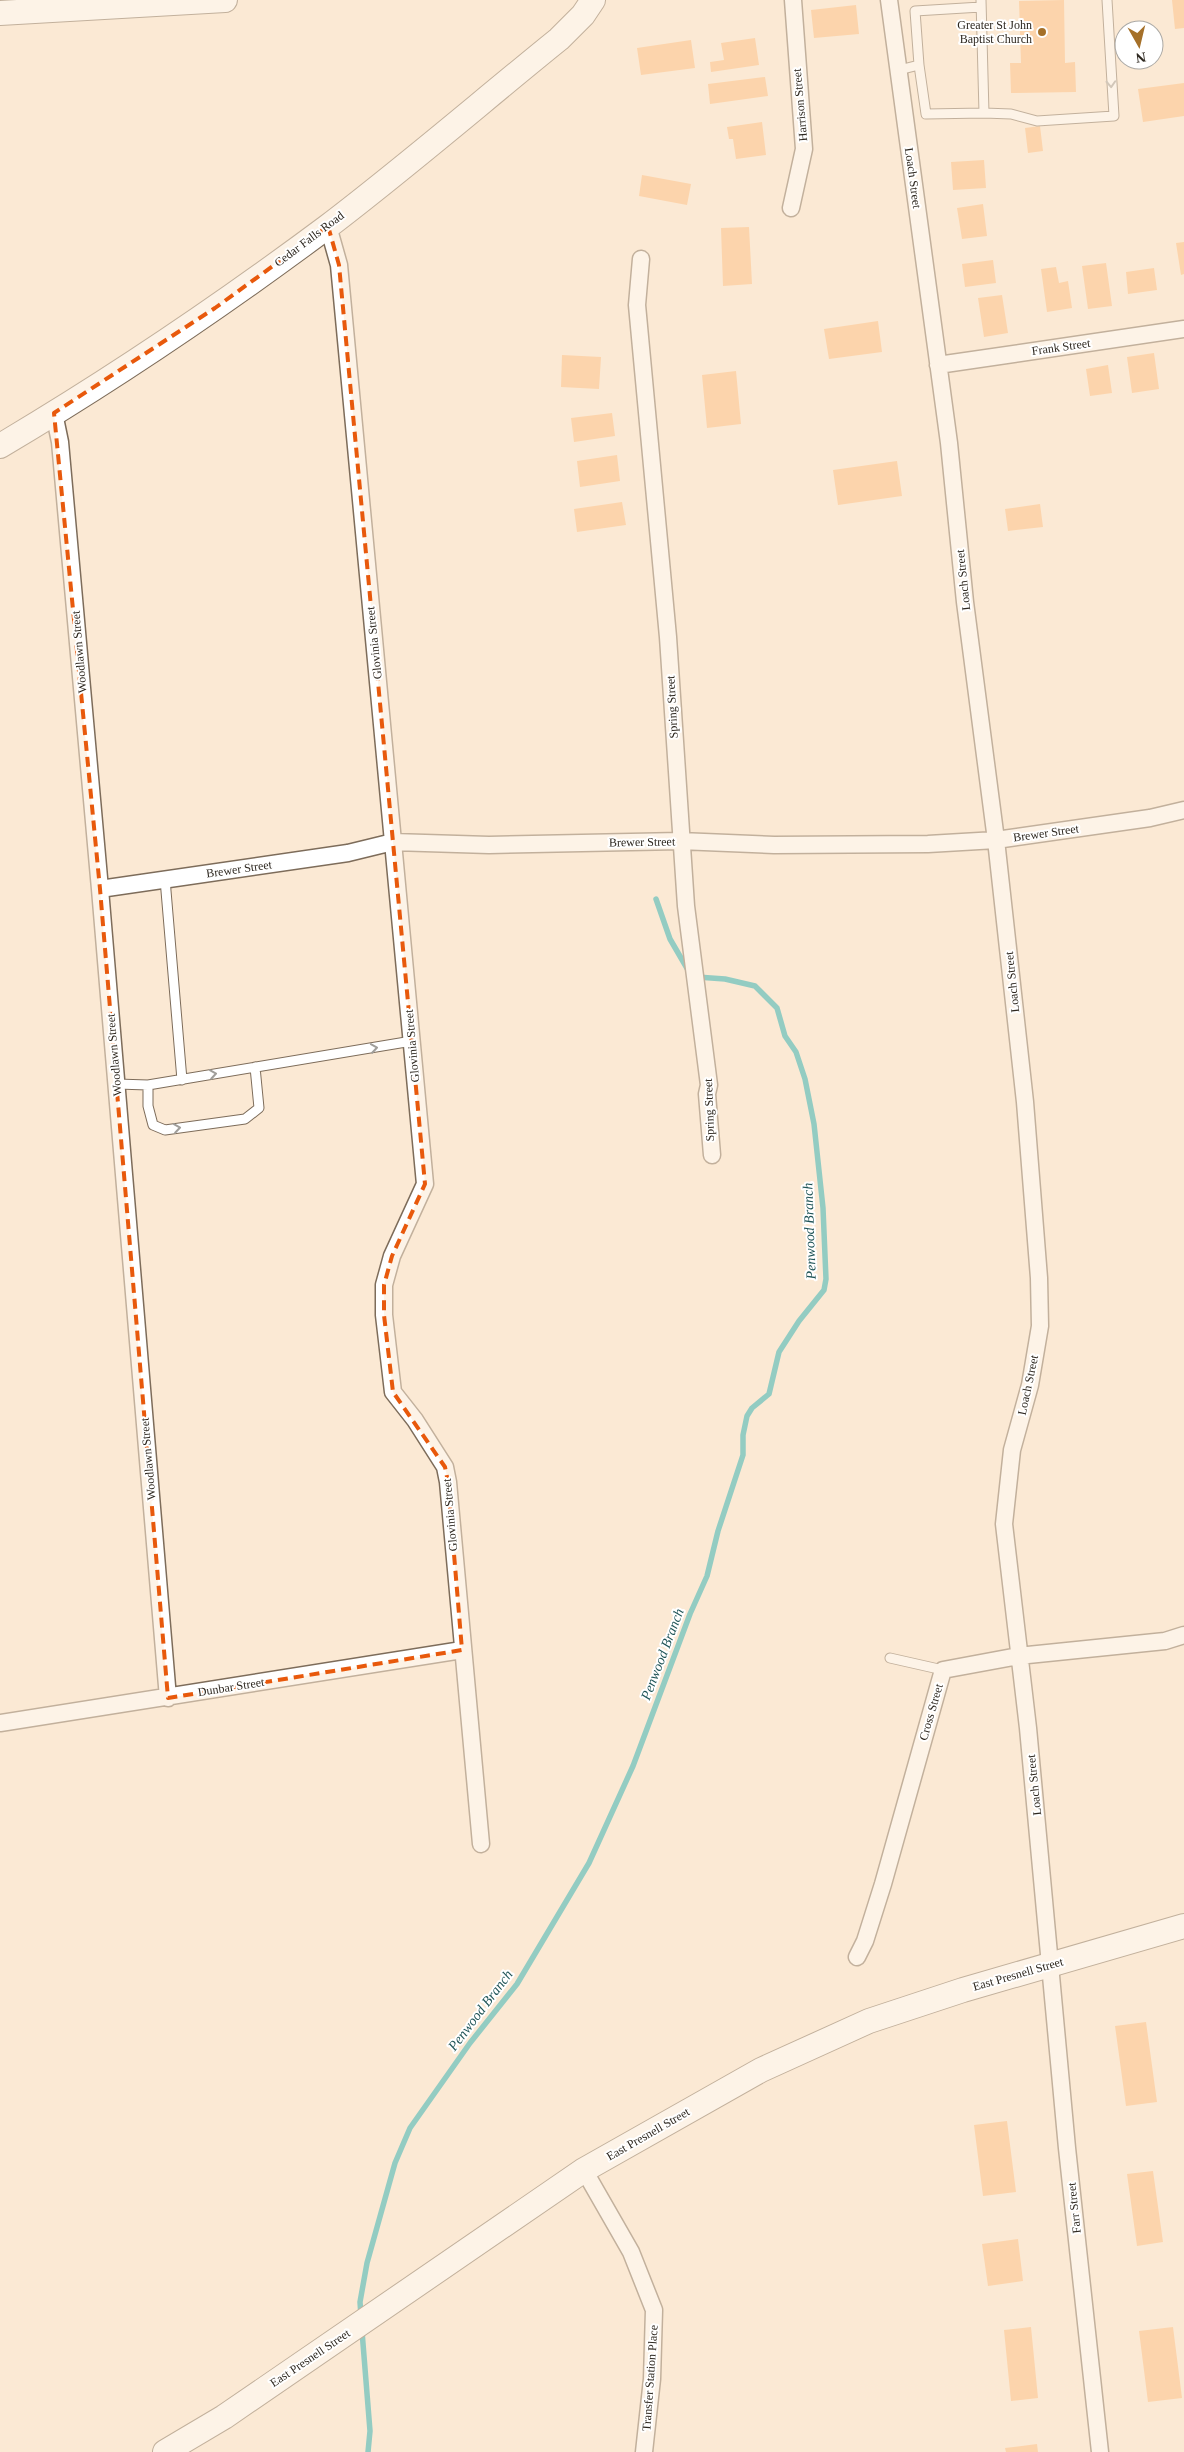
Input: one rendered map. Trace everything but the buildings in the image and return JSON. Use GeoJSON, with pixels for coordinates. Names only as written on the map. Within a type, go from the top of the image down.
{"type":"FeatureCollection","features":[{"type":"Feature","properties":{"kind":"main road"},"geometry":{"type":"LineString","coordinates":[[0,13],[80,4],[225,0]]}},
{"type":"Feature","properties":{"kind":"main road","name":"Cedar Falls Road"},"geometry":{"type":"LineString","coordinates":[[0,446],[54,414],[215,308],[328,226],[559,39],[583,15],[593,0]]}},
{"type":"Feature","properties":{"kind":"main road","name":"East Presnell Street"},"geometry":{"type":"LineString","coordinates":[[165,2452],[224,2416],[584,2170],[761,2070],[870,2021],[1050,1964],[1184,1926]]}},
{"type":"Feature","properties":{"kind":"street","name":"Harrison Street"},"geometry":{"type":"LineString","coordinates":[[791,208],[804,149],[793,0]]}},
{"type":"Feature","properties":{"kind":"street","name":"Loach Street"},"geometry":{"type":"LineString","coordinates":[[890,0],[938,365],[965,602],[996,840],[1025,1102],[1040,1301],[1040,1326],[1030,1385],[1008,1475],[1004,1524],[1029,1738],[1050,1964]]}},
{"type":"Feature","properties":{"kind":"street","name":"Glovinia Street"},"geometry":{"type":"LineString","coordinates":[[328,226],[339,264],[425,1184],[392,1256],[384,1285],[384,1315],[393,1392],[415,1420],[445,1467],[480,1844]]}},
{"type":"Feature","properties":{"kind":"street","name":"Spring Street"},"geometry":{"type":"LineString","coordinates":[[641,258],[637,305],[668,637],[680,842],[709,1085],[707,1094],[712,1155]]}},
{"type":"Feature","properties":{"kind":"street","name":"Frank Street"},"geometry":{"type":"LineString","coordinates":[[938,365],[1184,329]]}},
{"type":"Feature","properties":{"kind":"street","name":"Woodlawn Street"},"geometry":{"type":"LineString","coordinates":[[54,414],[60,442],[100,889],[168,1698]]}},
{"type":"Feature","properties":{"kind":"street","name":"Brewer Street"},"geometry":{"type":"LineString","coordinates":[[100,889],[348,853],[393,842],[489,845],[680,842],[774,845],[928,844],[996,840],[1132,820],[1184,810]]}},
{"type":"Feature","properties":{"kind":"street","name":"Cross Street"},"geometry":{"type":"LineString","coordinates":[[857,1957],[865,1941],[883,1884],[943,1670],[1018,1656],[1165,1641],[1184,1635]]}},
{"type":"Feature","properties":{"kind":"street","name":"Dunbar Street"},"geometry":{"type":"LineString","coordinates":[[0,1723],[168,1698],[462,1650]]}},
{"type":"Feature","properties":{"kind":"street","name":"Farr Street"},"geometry":{"type":"LineString","coordinates":[[1050,1964],[1067,2148],[1100,2452]]}},
{"type":"Feature","properties":{"kind":"street","name":"Transfer Station Place"},"geometry":{"type":"LineString","coordinates":[[584,2170],[631,2252],[654,2310],[652,2380],[644,2452]]}},
{"type":"Feature","properties":{"kind":"lane"},"geometry":{"type":"LineString","coordinates":[[984,113],[981,4],[915,11],[919,65],[926,114],[1011,114],[1037,121],[1114,116],[1107,0]]}},
{"type":"Feature","properties":{"kind":"lane"},"geometry":{"type":"LineString","coordinates":[[899,70],[919,65]]}},
{"type":"Feature","properties":{"kind":"lane"},"geometry":{"type":"LineString","coordinates":[[165,879],[182,1080]]}},
{"type":"Feature","properties":{"kind":"lane"},"geometry":{"type":"LineString","coordinates":[[117,1084],[148,1085],[412,1041]]}},
{"type":"Feature","properties":{"kind":"lane"},"geometry":{"type":"LineString","coordinates":[[148,1085],[148,1106],[153,1125],[165,1130],[245,1119],[259,1108],[255,1068]]}},
{"type":"Feature","properties":{"kind":"lane"},"geometry":{"type":"LineString","coordinates":[[890,1658],[943,1670]]}},
{"type":"Feature","properties":{"kind":"highlighted area"},"geometry":{"type":"Polygon","coordinates":[[[328,226],[339,265],[425,1184],[392,1256],[384,1285],[384,1315],[393,1392],[445,1467],[448,1482],[462,1650],[168,1698],[100,889],[54,413],[215,308],[328,226]]]}},
{"type":"Feature","properties":{"kind":"waterway","name":"Penwood Branch"},"geometry":{"type":"LineString","coordinates":[[656,899],[670,939],[688,970]]}},
{"type":"Feature","properties":{"kind":"waterway","name":"Penwood Branch"},"geometry":{"type":"LineString","coordinates":[[361,2316],[360,2302],[367,2263],[395,2163],[410,2128],[470,2043],[517,1984],[589,1863],[633,1766],[690,1614],[707,1576],[718,1531],[743,1455],[743,1435],[747,1416],[752,1408],[769,1394],[779,1352],[799,1321],[824,1290],[826,1279],[823,1208],[814,1124],[805,1079],[796,1052],[785,1036],[777,1008],[755,986],[725,979],[697,977]]}},
{"type":"Feature","properties":{"kind":"waterway","name":"Penwood Branch"},"geometry":{"type":"LineString","coordinates":[[362,2331],[370,2431],[368,2452]]}},
{"type":"Feature","properties":{"kind":"place","name":"Greater St John Baptist Church"},"geometry":{"type":"Point","coordinates":[1042,32]}}]}
